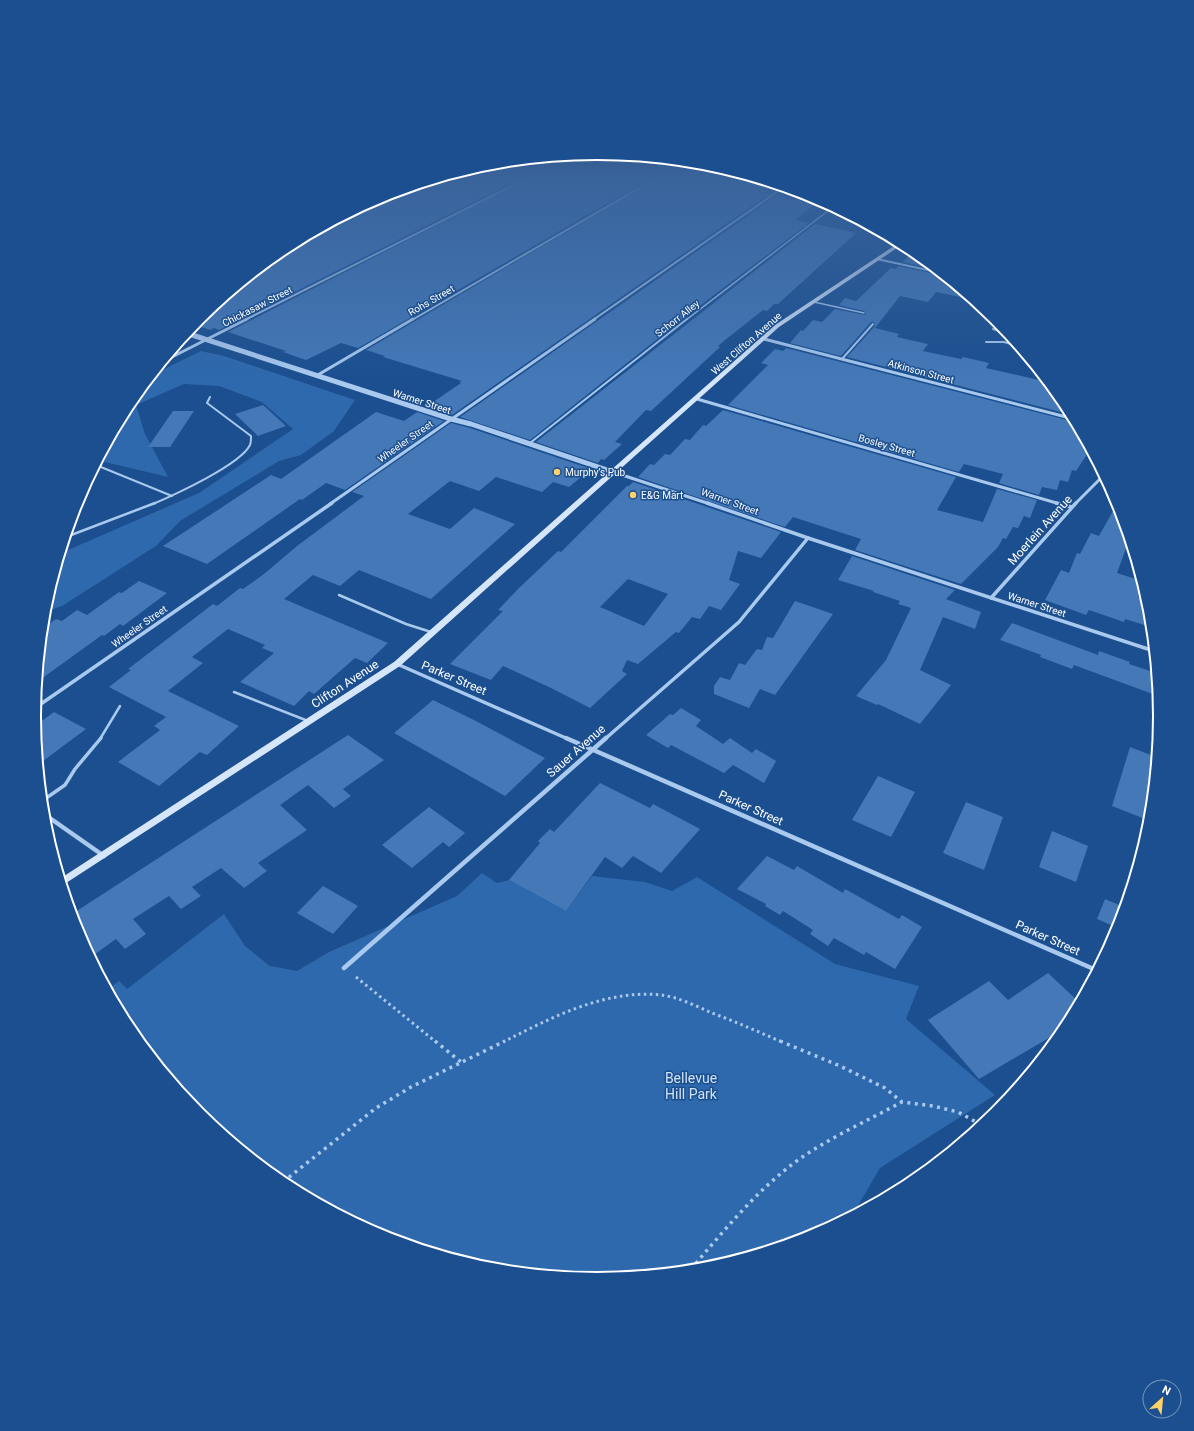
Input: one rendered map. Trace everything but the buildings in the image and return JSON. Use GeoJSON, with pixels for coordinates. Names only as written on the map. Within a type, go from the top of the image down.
{"type":"FeatureCollection","features":[{"type":"Feature","properties":{"kind":"main road","name":"West Clifton Avenue"},"geometry":{"type":"LineString","coordinates":[[613,472],[697,399],[777,326],[896,247]]}},
{"type":"Feature","properties":{"kind":"main road","name":"Clifton Avenue"},"geometry":{"type":"LineString","coordinates":[[66,879],[397,664],[613,472]]}},
{"type":"Feature","properties":{"kind":"street","name":"Chickasaw Street"},"geometry":{"type":"LineString","coordinates":[[172,357],[398,244]]}},
{"type":"Feature","properties":{"kind":"street","name":"Rohs Street"},"geometry":{"type":"LineString","coordinates":[[316,376],[543,244]]}},
{"type":"Feature","properties":{"kind":"street","name":"Wheeler Street"},"geometry":{"type":"LineString","coordinates":[[41,704],[703,244]]}},
{"type":"Feature","properties":{"kind":"street"},"geometry":{"type":"LineString","coordinates":[[877,259],[930,271]]}},
{"type":"Feature","properties":{"kind":"street","name":"Warner Street"},"geometry":{"type":"LineString","coordinates":[[191,336],[451,420],[471,424],[530,443],[613,472],[692,497],[808,538],[1149,649]]}},
{"type":"Feature","properties":{"kind":"street","name":"Atkinson Street"},"geometry":{"type":"LineString","coordinates":[[764,339],[1065,417]]}},
{"type":"Feature","properties":{"kind":"street","name":"Bosley Street"},"geometry":{"type":"LineString","coordinates":[[697,399],[1072,507]]}},
{"type":"Feature","properties":{"kind":"street","name":"Moerlein Avenue"},"geometry":{"type":"LineString","coordinates":[[991,598],[1072,507],[1100,479]]}},
{"type":"Feature","properties":{"kind":"street","name":"Sauer Avenue"},"geometry":{"type":"LineString","coordinates":[[344,968],[739,622],[808,538]]}},
{"type":"Feature","properties":{"kind":"street","name":"Parker Street"},"geometry":{"type":"LineString","coordinates":[[397,664],[1092,968]]}},
{"type":"Feature","properties":{"kind":"street"},"geometry":{"type":"LineString","coordinates":[[51,819],[104,856]]}},
{"type":"Feature","properties":{"kind":"lane","name":"Schorr Alley"},"geometry":{"type":"LineString","coordinates":[[530,443],[606,382],[786,244]]}},
{"type":"Feature","properties":{"kind":"lane"},"geometry":{"type":"LineString","coordinates":[[814,302],[864,313]]}},
{"type":"Feature","properties":{"kind":"lane"},"geometry":{"type":"LineString","coordinates":[[842,359],[873,324]]}},
{"type":"Feature","properties":{"kind":"lane"},"geometry":{"type":"LineString","coordinates":[[993,329],[998,331]]}},
{"type":"Feature","properties":{"kind":"lane"},"geometry":{"type":"LineString","coordinates":[[986,342],[1004,342],[1010,344]]}},
{"type":"Feature","properties":{"kind":"lane"},"geometry":{"type":"LineString","coordinates":[[72,535],[172,496],[205,479],[236,459],[250,445],[250,436],[207,403],[210,397]]}},
{"type":"Feature","properties":{"kind":"lane"},"geometry":{"type":"LineString","coordinates":[[100,466],[172,496]]}},
{"type":"Feature","properties":{"kind":"lane"},"geometry":{"type":"LineString","coordinates":[[339,595],[406,624],[432,633]]}},
{"type":"Feature","properties":{"kind":"lane"},"geometry":{"type":"LineString","coordinates":[[234,692],[310,722]]}},
{"type":"Feature","properties":{"kind":"lane"},"geometry":{"type":"LineString","coordinates":[[47,796],[65,784],[75,768],[96,744],[120,706]]}},
{"type":"Feature","properties":{"kind":"path"},"geometry":{"type":"LineString","coordinates":[[344,968],[461,1062]]}},
{"type":"Feature","properties":{"kind":"path"},"geometry":{"type":"LineString","coordinates":[[288,1178],[376,1108],[411,1086],[536,1026],[605,999],[625,995],[661,995],[684,1001],[840,1066],[885,1088],[902,1102],[933,1106],[958,1112],[976,1122]]}},
{"type":"Feature","properties":{"kind":"path"},"geometry":{"type":"LineString","coordinates":[[697,1262],[755,1198],[791,1165],[817,1148],[902,1102]]}},
{"type":"Feature","properties":{"kind":"green space"},"geometry":{"type":"Polygon","coordinates":[[[201,351],[224,356],[355,400],[334,431],[301,455],[279,461],[180,521],[156,546],[62,606],[52,609],[67,550],[199,493],[293,429],[262,402],[219,386],[184,384],[137,405],[161,370],[201,351]]]}},
{"type":"Feature","properties":{"kind":"green space"},"geometry":{"type":"Polygon","coordinates":[[[136,405],[145,434],[168,477],[103,461],[115,437],[136,405]]]}},
{"type":"Feature","properties":{"kind":"green space","name":"Bellevue Hill Park"},"geometry":{"type":"Polygon","coordinates":[[[482,873],[497,883],[509,880],[566,911],[592,876],[645,882],[672,891],[697,877],[835,964],[919,986],[906,1019],[995,1095],[880,1168],[858,1206],[810,1229],[776,1242],[741,1253],[670,1267],[597,1272],[524,1267],[453,1253],[418,1242],[351,1214],[288,1178],[230,1134],[179,1082],[156,1054],[112,986],[119,981],[127,989],[224,914],[245,946],[270,966],[297,971],[329,952],[457,896],[482,873]]]}},
{"type":"Feature","properties":{"kind":"place","name":"Murphy’s Pub"},"geometry":{"type":"Point","coordinates":[557,472]}},
{"type":"Feature","properties":{"kind":"place","name":"E&G Mart"},"geometry":{"type":"Point","coordinates":[633,495]}}]}
